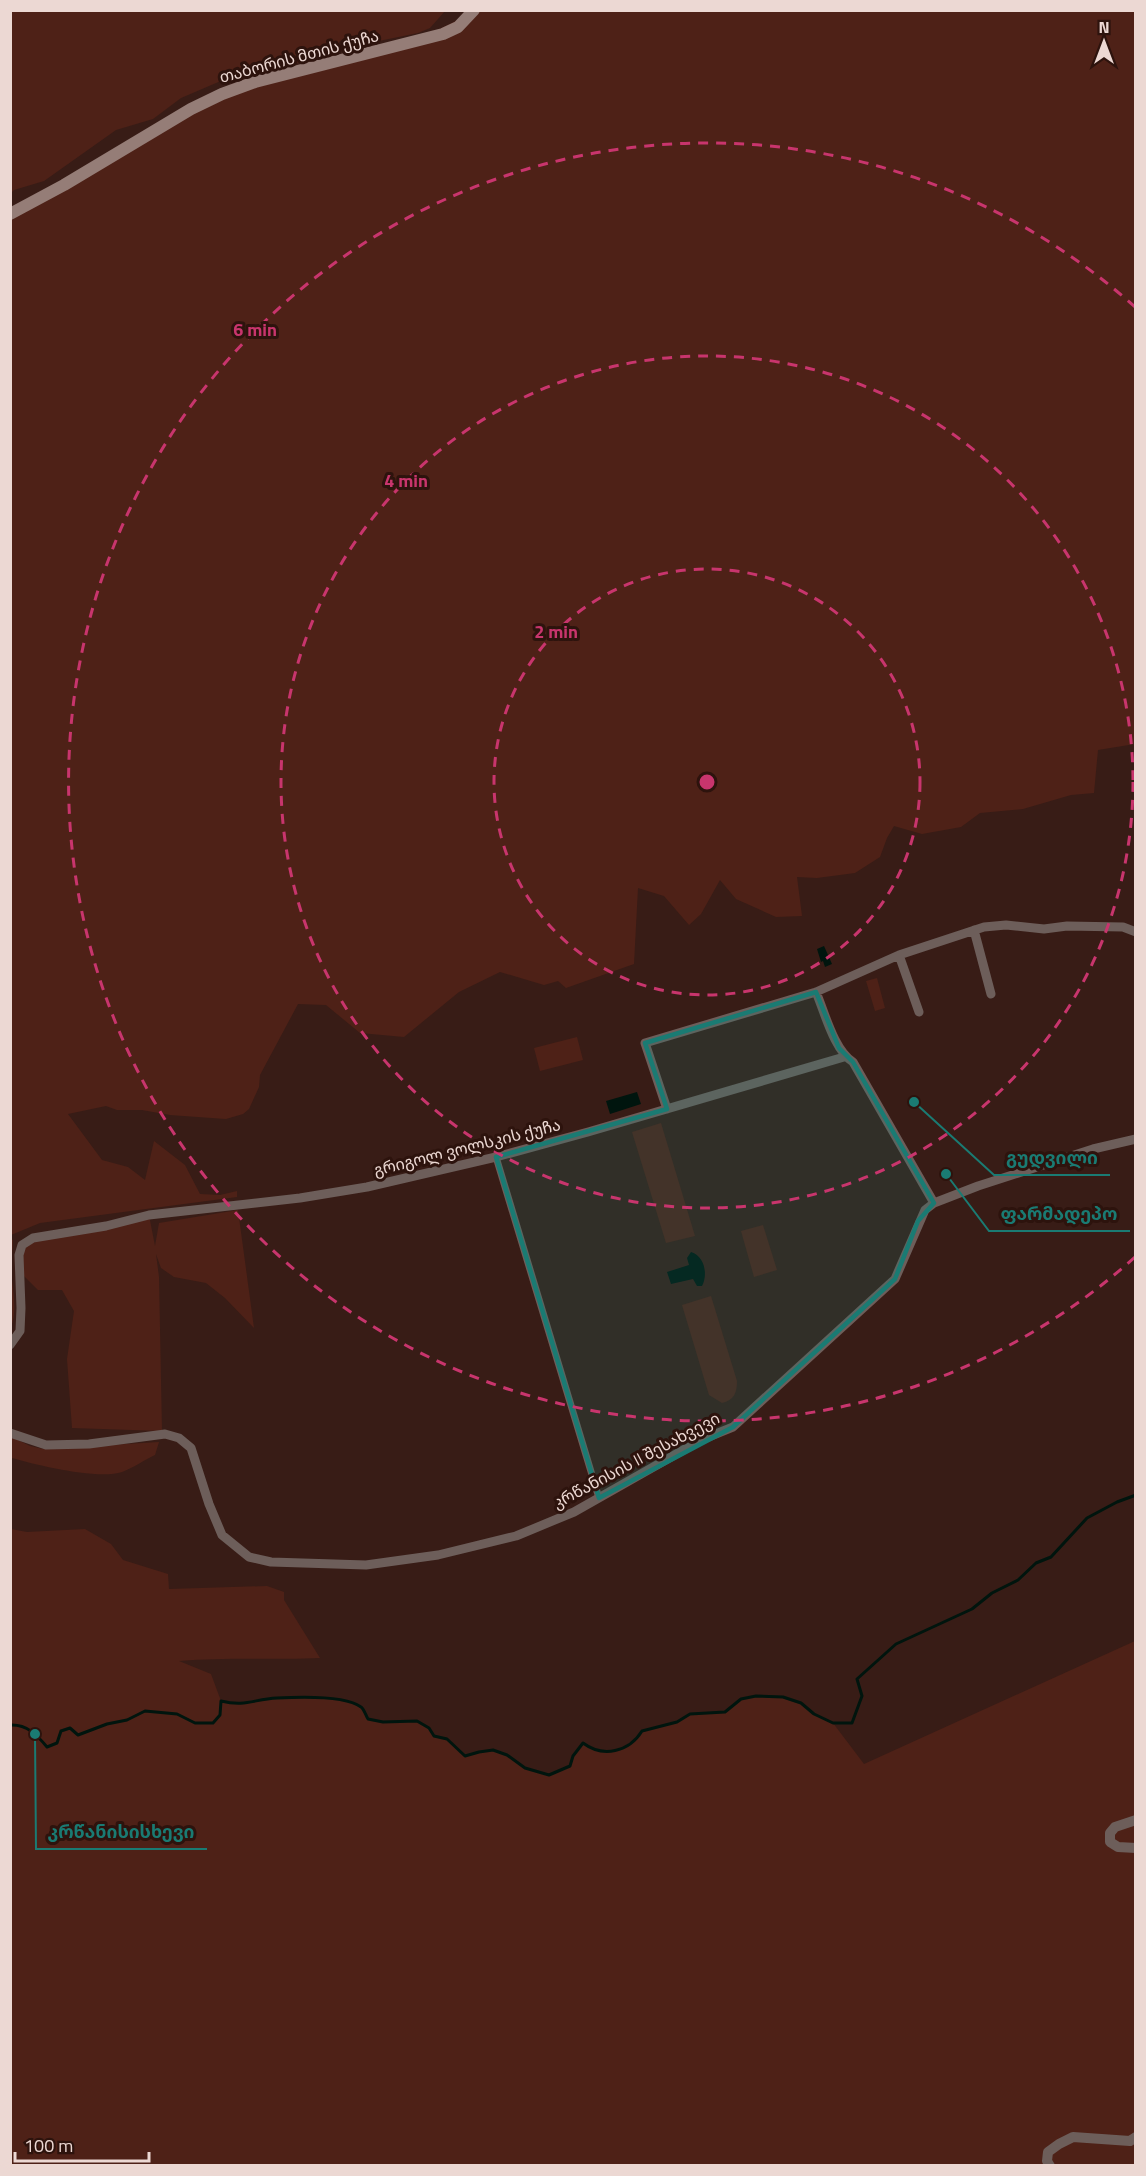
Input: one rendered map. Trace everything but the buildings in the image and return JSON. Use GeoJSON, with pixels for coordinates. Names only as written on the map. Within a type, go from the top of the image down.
{"type":"FeatureCollection","features":[{"type":"Feature","properties":{"kind":"main road","name":"თაბორის მთის ქუჩა"},"geometry":{"type":"LineString","coordinates":[[10,214],[73,180],[206,101],[247,85],[443,34],[458,27],[474,10]]}},
{"type":"Feature","properties":{"kind":"street"},"geometry":{"type":"LineString","coordinates":[[667,1109],[645,1043],[816,992],[898,955],[984,927],[1006,925],[1044,929],[1067,926],[1123,927],[1136,932]]}},
{"type":"Feature","properties":{"kind":"street"},"geometry":{"type":"LineString","coordinates":[[974,930],[991,994]]}},
{"type":"Feature","properties":{"kind":"street"},"geometry":{"type":"LineString","coordinates":[[898,955],[919,1012]]}},
{"type":"Feature","properties":{"kind":"street"},"geometry":{"type":"LineString","coordinates":[[816,992],[844,1057],[853,1062],[934,1203],[978,1186],[1094,1149],[1136,1139]]}},
{"type":"Feature","properties":{"kind":"street","name":"გრიგოლ ვოლსკის ქუჩა"},"geometry":{"type":"LineString","coordinates":[[10,1345],[20,1331],[19,1255],[22,1245],[33,1238],[106,1226],[149,1215],[300,1198],[367,1187],[496,1156],[844,1057]]}},
{"type":"Feature","properties":{"kind":"street"},"geometry":{"type":"LineString","coordinates":[[496,1156],[599,1498]]}},
{"type":"Feature","properties":{"kind":"street","name":"კრწანისის II შესახვევი"},"geometry":{"type":"LineString","coordinates":[[10,1432],[18,1437],[46,1445],[89,1444],[165,1434],[179,1438],[191,1448],[209,1504],[222,1535],[249,1557],[271,1562],[366,1565],[438,1555],[516,1536],[574,1512],[701,1440],[733,1427],[895,1279],[918,1221],[925,1210],[934,1203]]}},
{"type":"Feature","properties":{"kind":"street"},"geometry":{"type":"LineString","coordinates":[[1136,1820],[1115,1827],[1110,1833],[1110,1842],[1118,1847],[1136,1848]]}},
{"type":"Feature","properties":{"kind":"street"},"geometry":{"type":"LineString","coordinates":[[1050,2166],[1047,2161],[1048,2152],[1073,2137],[1131,2141],[1136,2137]]}},
{"type":"Feature","properties":{"kind":"highlighted area"},"geometry":{"type":"Polygon","coordinates":[[[816,992],[839,1048],[853,1062],[934,1203],[918,1221],[895,1279],[733,1427],[599,1498],[496,1157],[667,1109],[645,1043],[816,992]]]}},
{"type":"Feature","properties":{"kind":"shaded area"},"geometry":{"type":"Polygon","coordinates":[[[11,10],[445,11],[430,28],[418,33],[369,43],[348,37],[340,41],[331,55],[223,80],[181,98],[153,119],[116,130],[44,181],[11,193],[11,10]]]}},
{"type":"Feature","properties":{"kind":"shaded area"},"geometry":{"type":"Polygon","coordinates":[[[471,11],[1135,11],[1135,744],[1098,750],[1094,793],[1071,795],[1023,809],[980,813],[961,827],[922,834],[894,826],[880,857],[855,873],[817,878],[797,877],[802,916],[776,917],[736,899],[720,880],[701,914],[689,925],[664,896],[638,888],[634,964],[566,988],[558,981],[544,985],[500,972],[459,992],[404,1037],[360,1033],[326,1005],[298,1004],[260,1075],[259,1087],[249,1109],[243,1114],[226,1119],[170,1115],[142,1110],[117,1110],[106,1106],[68,1114],[102,1160],[128,1167],[145,1180],[154,1141],[185,1165],[200,1194],[220,1195],[237,1191],[237,1197],[40,1223],[11,1235],[11,213],[218,96],[421,38],[466,16],[471,11]]]}},
{"type":"Feature","properties":{"kind":"shaded area"},"geometry":{"type":"Polygon","coordinates":[[[824,946],[832,964],[825,967],[817,949],[824,946]]]}},
{"type":"Feature","properties":{"kind":"shaded area"},"geometry":{"type":"Polygon","coordinates":[[[877,978],[885,1008],[875,1011],[866,981],[877,978]]]}},
{"type":"Feature","properties":{"kind":"shaded area"},"geometry":{"type":"Polygon","coordinates":[[[577,1037],[583,1060],[540,1071],[534,1048],[577,1037]]]}},
{"type":"Feature","properties":{"kind":"shaded area"},"geometry":{"type":"Polygon","coordinates":[[[637,1092],[641,1104],[610,1114],[606,1101],[637,1092]]]}},
{"type":"Feature","properties":{"kind":"shaded area"},"geometry":{"type":"Polygon","coordinates":[[[661,1123],[695,1236],[666,1243],[632,1132],[661,1123]]]}},
{"type":"Feature","properties":{"kind":"shaded area"},"geometry":{"type":"Polygon","coordinates":[[[238,1210],[254,1328],[225,1298],[206,1283],[174,1277],[161,1268],[156,1254],[159,1277],[162,1431],[72,1428],[67,1359],[74,1311],[62,1290],[38,1290],[24,1276],[22,1245],[62,1232],[149,1215],[155,1246],[159,1223],[238,1210]]]}},
{"type":"Feature","properties":{"kind":"shaded area"},"geometry":{"type":"Polygon","coordinates":[[[763,1225],[777,1270],[754,1277],[741,1231],[763,1225]]]}},
{"type":"Feature","properties":{"kind":"shaded area"},"geometry":{"type":"Polygon","coordinates":[[[11,1239],[13,1240],[11,1269],[11,1239]]]}},
{"type":"Feature","properties":{"kind":"shaded area"},"geometry":{"type":"Polygon","coordinates":[[[691,1252],[699,1257],[704,1266],[705,1277],[702,1286],[697,1286],[693,1279],[671,1284],[667,1272],[689,1265],[687,1258],[691,1252]]]}},
{"type":"Feature","properties":{"kind":"shaded area"},"geometry":{"type":"Polygon","coordinates":[[[11,1269],[14,1306],[11,1327],[11,1269]]]}},
{"type":"Feature","properties":{"kind":"shaded area"},"geometry":{"type":"Polygon","coordinates":[[[711,1296],[737,1381],[734,1395],[722,1403],[709,1395],[682,1305],[711,1296]]]}},
{"type":"Feature","properties":{"kind":"shaded area"},"geometry":{"type":"Polygon","coordinates":[[[10,1436],[30,1446],[43,1449],[159,1442],[155,1455],[122,1472],[98,1474],[67,1471],[12,1458],[10,1436]]]}},
{"type":"Feature","properties":{"kind":"shaded area"},"geometry":{"type":"Polygon","coordinates":[[[11,1529],[27,1532],[85,1529],[111,1544],[123,1560],[168,1574],[169,1589],[267,1586],[284,1592],[284,1600],[320,1658],[179,1661],[211,1674],[221,1701],[244,1703],[296,1697],[344,1700],[361,1707],[368,1719],[383,1722],[417,1721],[429,1728],[434,1736],[447,1739],[464,1756],[493,1750],[507,1755],[525,1768],[549,1775],[570,1766],[573,1756],[583,1743],[599,1750],[615,1750],[630,1744],[642,1731],[677,1722],[690,1714],[725,1712],[741,1699],[756,1696],[783,1697],[801,1703],[814,1714],[833,1723],[864,1764],[1135,1641],[1135,2165],[11,2166],[11,1529]]]}},
{"type":"Feature","properties":{"kind":"waterway"},"geometry":{"type":"LineString","coordinates":[[10,1725],[27,1728],[47,1747],[57,1743],[61,1731],[70,1728],[78,1735],[107,1724],[127,1720],[145,1711],[177,1714],[195,1723],[213,1723],[220,1715],[221,1701],[244,1703],[277,1698],[308,1697],[344,1700],[361,1707],[368,1719],[383,1722],[417,1721],[429,1728],[434,1736],[447,1739],[465,1756],[493,1750],[507,1755],[525,1768],[549,1775],[570,1766],[573,1756],[583,1743],[599,1750],[623,1748],[637,1738],[642,1731],[677,1722],[690,1714],[725,1712],[741,1699],[756,1696],[783,1697],[801,1703],[814,1714],[833,1723],[852,1723],[862,1696],[857,1679],[896,1644],[972,1609],[992,1593],[1018,1580],[1036,1563],[1051,1557],[1087,1518],[1136,1495]]}},
{"type":"Feature","properties":{"kind":"place","name":"გუდვილი"},"geometry":{"type":"Point","coordinates":[914,1102]}},
{"type":"Feature","properties":{"kind":"place","name":"ფარმადეპო"},"geometry":{"type":"Point","coordinates":[946,1174]}},
{"type":"Feature","properties":{"kind":"place","name":"კრწანისისხევი"},"geometry":{"type":"Point","coordinates":[35,1734]}}]}
